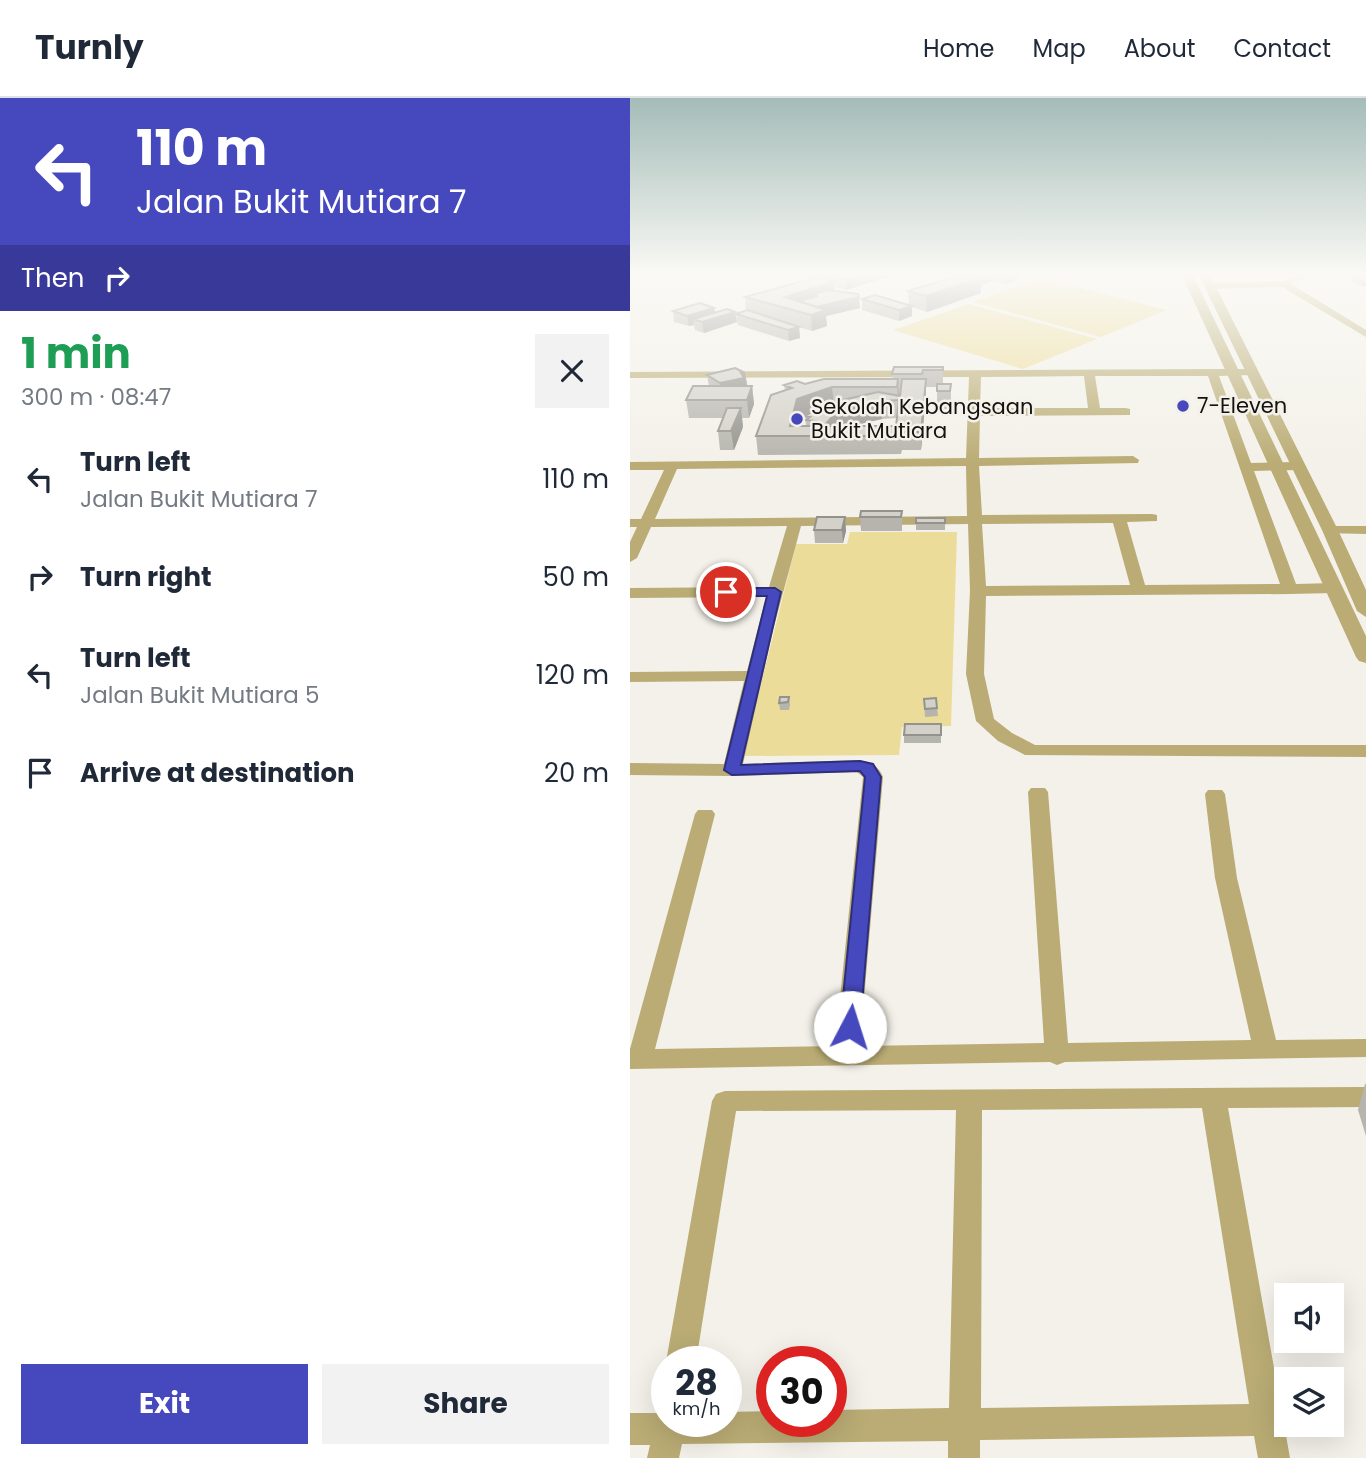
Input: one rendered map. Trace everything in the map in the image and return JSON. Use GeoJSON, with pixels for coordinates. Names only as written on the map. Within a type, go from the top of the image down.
{"type":"FeatureCollection","features":[{"type":"Feature","properties":{"kind":"street"},"geometry":{"type":"LineString","coordinates":[[1215,336],[1366,657]]}},
{"type":"Feature","properties":{"kind":"street"},"geometry":{"type":"LineString","coordinates":[[1233,336],[1330,530],[1366,611]]}},
{"type":"Feature","properties":{"kind":"street"},"geometry":{"type":"LineString","coordinates":[[1212,372],[1290,589]]}},
{"type":"Feature","properties":{"kind":"street"},"geometry":{"type":"LineString","coordinates":[[630,375],[1250,372]]}},
{"type":"Feature","properties":{"kind":"street"},"geometry":{"type":"LineString","coordinates":[[975,373],[972,462],[978,591],[975,674],[985,721],[1005,737],[1032,751],[1366,752]]}},
{"type":"Feature","properties":{"kind":"street"},"geometry":{"type":"LineString","coordinates":[[1089,373],[1094,412]]}},
{"type":"Feature","properties":{"kind":"street"},"geometry":{"type":"LineString","coordinates":[[973,412],[1126,412]]}},
{"type":"Feature","properties":{"kind":"street"},"geometry":{"type":"LineString","coordinates":[[630,466],[1133,460]]}},
{"type":"Feature","properties":{"kind":"street"},"geometry":{"type":"LineString","coordinates":[[630,558],[672,466]]}},
{"type":"Feature","properties":{"kind":"street"},"geometry":{"type":"LineString","coordinates":[[1247,467],[1298,466]]}},
{"type":"Feature","properties":{"kind":"street"},"geometry":{"type":"LineString","coordinates":[[1119,518],[1139,590]]}},
{"type":"Feature","properties":{"kind":"street"},"geometry":{"type":"LineString","coordinates":[[630,523],[1152,518]]}},
{"type":"Feature","properties":{"kind":"street"},"geometry":{"type":"LineString","coordinates":[[732,770],[775,592],[795,522]]}},
{"type":"Feature","properties":{"kind":"street"},"geometry":{"type":"LineString","coordinates":[[1301,522],[1330,530],[1366,530]]}},
{"type":"Feature","properties":{"kind":"street"},"geometry":{"type":"LineString","coordinates":[[1312,544],[1321,534],[1330,530]]}},
{"type":"Feature","properties":{"kind":"street"},"geometry":{"type":"LineString","coordinates":[[978,591],[1334,588]]}},
{"type":"Feature","properties":{"kind":"street"},"geometry":{"type":"LineString","coordinates":[[630,593],[775,592]]}},
{"type":"Feature","properties":{"kind":"street"},"geometry":{"type":"LineString","coordinates":[[630,677],[754,676]]}},
{"type":"Feature","properties":{"kind":"street"},"geometry":{"type":"LineString","coordinates":[[630,769],[867,768],[873,777],[848,1054]]}},
{"type":"Feature","properties":{"kind":"street"},"geometry":{"type":"LineString","coordinates":[[1038,792],[1057,1055]]}},
{"type":"Feature","properties":{"kind":"street"},"geometry":{"type":"LineString","coordinates":[[1215,794],[1226,878],[1266,1051]]}},
{"type":"Feature","properties":{"kind":"street"},"geometry":{"type":"LineString","coordinates":[[705,814],[635,1059],[848,1054],[1057,1055],[1366,1048]]}},
{"type":"Feature","properties":{"kind":"street"},"geometry":{"type":"LineString","coordinates":[[684,1346],[724,1101],[1366,1097]]}},
{"type":"Feature","properties":{"kind":"street"},"geometry":{"type":"LineString","coordinates":[[1213,1098],[1274,1458]]}},
{"type":"Feature","properties":{"kind":"street"},"geometry":{"type":"LineString","coordinates":[[964,1458],[969,1100]]}},
{"type":"Feature","properties":{"kind":"street"},"geometry":{"type":"LineString","coordinates":[[742,1433],[964,1424],[1266,1420]]}},
{"type":"Feature","properties":{"kind":"street"},"geometry":{"type":"LineString","coordinates":[[630,1429],[651,1433]]}},
{"type":"Feature","properties":{"kind":"shaded area"},"geometry":{"type":"Polygon","coordinates":[[[915,336],[1088,336],[1097,339],[1023,369],[915,336]]]}},
{"type":"Feature","properties":{"kind":"shaded area"},"geometry":{"type":"Polygon","coordinates":[[[850,532],[957,532],[951,726],[902,727],[899,755],[743,756],[796,544],[847,544],[850,532]]]}},
{"type":"Feature","properties":{"kind":"building"},"geometry":{"type":"Polygon","coordinates":[[[894,367],[943,367],[943,370],[923,370],[922,374],[892,374],[894,367]]]}},
{"type":"Feature","properties":{"kind":"building"},"geometry":{"type":"Polygon","coordinates":[[[735,368],[745,373],[741,373],[744,378],[720,383],[707,375],[735,368]]]}},
{"type":"Feature","properties":{"kind":"building"},"geometry":{"type":"Polygon","coordinates":[[[824,379],[898,379],[897,387],[832,387],[797,399],[790,426],[812,426],[816,421],[806,420],[810,417],[805,416],[825,404],[878,392],[900,396],[902,379],[926,379],[921,432],[901,432],[900,436],[756,436],[771,395],[792,388],[784,385],[797,381],[805,384],[824,379]],[[899,400],[850,408],[831,418],[824,426],[896,426],[899,400]]]}},
{"type":"Feature","properties":{"kind":"building"},"geometry":{"type":"Polygon","coordinates":[[[937,384],[951,384],[950,391],[937,391],[937,384]]]}},
{"type":"Feature","properties":{"kind":"building"},"geometry":{"type":"Polygon","coordinates":[[[693,386],[752,386],[747,400],[686,400],[693,386]]]}},
{"type":"Feature","properties":{"kind":"building"},"geometry":{"type":"Polygon","coordinates":[[[727,408],[741,408],[731,431],[718,431],[727,408]]]}},
{"type":"Feature","properties":{"kind":"building"},"geometry":{"type":"Polygon","coordinates":[[[861,511],[902,511],[901,517],[860,517],[861,511]]]}},
{"type":"Feature","properties":{"kind":"building"},"geometry":{"type":"Polygon","coordinates":[[[817,517],[845,517],[842,530],[814,530],[817,517]]]}},
{"type":"Feature","properties":{"kind":"building"},"geometry":{"type":"Polygon","coordinates":[[[916,518],[945,518],[945,523],[916,523],[916,518]]]}},
{"type":"Feature","properties":{"kind":"building"},"geometry":{"type":"Polygon","coordinates":[[[780,697],[789,697],[788,702],[779,703],[780,697]]]}},
{"type":"Feature","properties":{"kind":"building"},"geometry":{"type":"Polygon","coordinates":[[[936,698],[937,708],[925,709],[924,699],[936,698]]]}},
{"type":"Feature","properties":{"kind":"building"},"geometry":{"type":"Polygon","coordinates":[[[905,724],[941,724],[941,735],[904,735],[905,724]]]}},
{"type":"Feature","properties":{"kind":"place","name":"7-Eleven"},"geometry":{"type":"Point","coordinates":[1183,406]}},
{"type":"Feature","properties":{"kind":"place","name":"Sekolah Kebangsaan Bukit Mutiara"},"geometry":{"type":"Point","coordinates":[797,419]}},
{"type":"Feature","properties":{"kind":"route"},"geometry":{"type":"LineString","coordinates":[[726,592],[775,592],[732,770],[860,766],[871,771],[873,777],[850,1027]]}}]}
